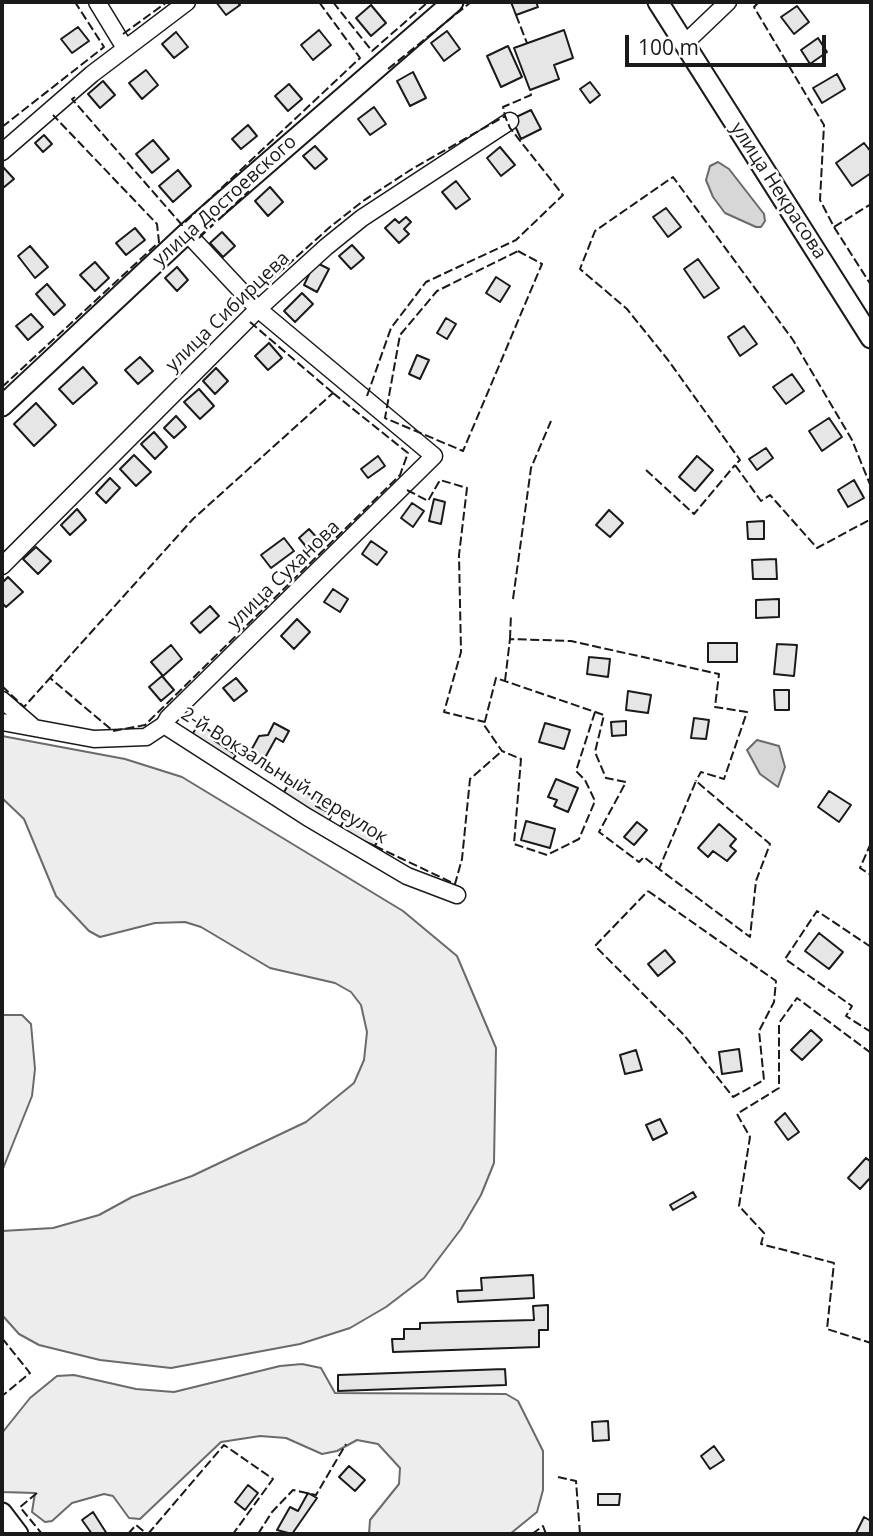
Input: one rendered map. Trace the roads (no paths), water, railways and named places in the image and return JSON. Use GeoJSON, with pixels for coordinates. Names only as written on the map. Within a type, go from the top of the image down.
{"type":"FeatureCollection","features":[{"type":"Feature","properties":{"kind":"main road","name":"улица Достоевского"},"geometry":{"type":"LineString","coordinates":[[2,406],[187,233],[453,2]]}},
{"type":"Feature","properties":{"kind":"main road","name":"улица Некрасова"},"geometry":{"type":"LineString","coordinates":[[658,2],[871,338]]}},
{"type":"Feature","properties":{"kind":"main road"},"geometry":{"type":"LineString","coordinates":[[2,1513],[18,1534]]}},
{"type":"Feature","properties":{"kind":"street"},"geometry":{"type":"LineString","coordinates":[[97,2],[125,48]]}},
{"type":"Feature","properties":{"kind":"street"},"geometry":{"type":"LineString","coordinates":[[2,152],[125,48],[187,2]]}},
{"type":"Feature","properties":{"kind":"street"},"geometry":{"type":"LineString","coordinates":[[684,44],[728,2]]}},
{"type":"Feature","properties":{"kind":"street","name":"улица Сибирцева"},"geometry":{"type":"LineString","coordinates":[[2,566],[258,309],[362,218],[510,121]]}},
{"type":"Feature","properties":{"kind":"street"},"geometry":{"type":"LineString","coordinates":[[187,233],[258,309]]}},
{"type":"Feature","properties":{"kind":"street","name":"улица Суханова"},"geometry":{"type":"LineString","coordinates":[[164,725],[168,718],[435,456],[258,309]]}},
{"type":"Feature","properties":{"kind":"street"},"geometry":{"type":"LineString","coordinates":[[2,700],[33,727]]}},
{"type":"Feature","properties":{"kind":"street","name":"2-й Вокзальный переулок"},"geometry":{"type":"LineString","coordinates":[[2,722],[94,739],[145,737],[164,725],[307,817],[407,876],[457,895]]}}]}
